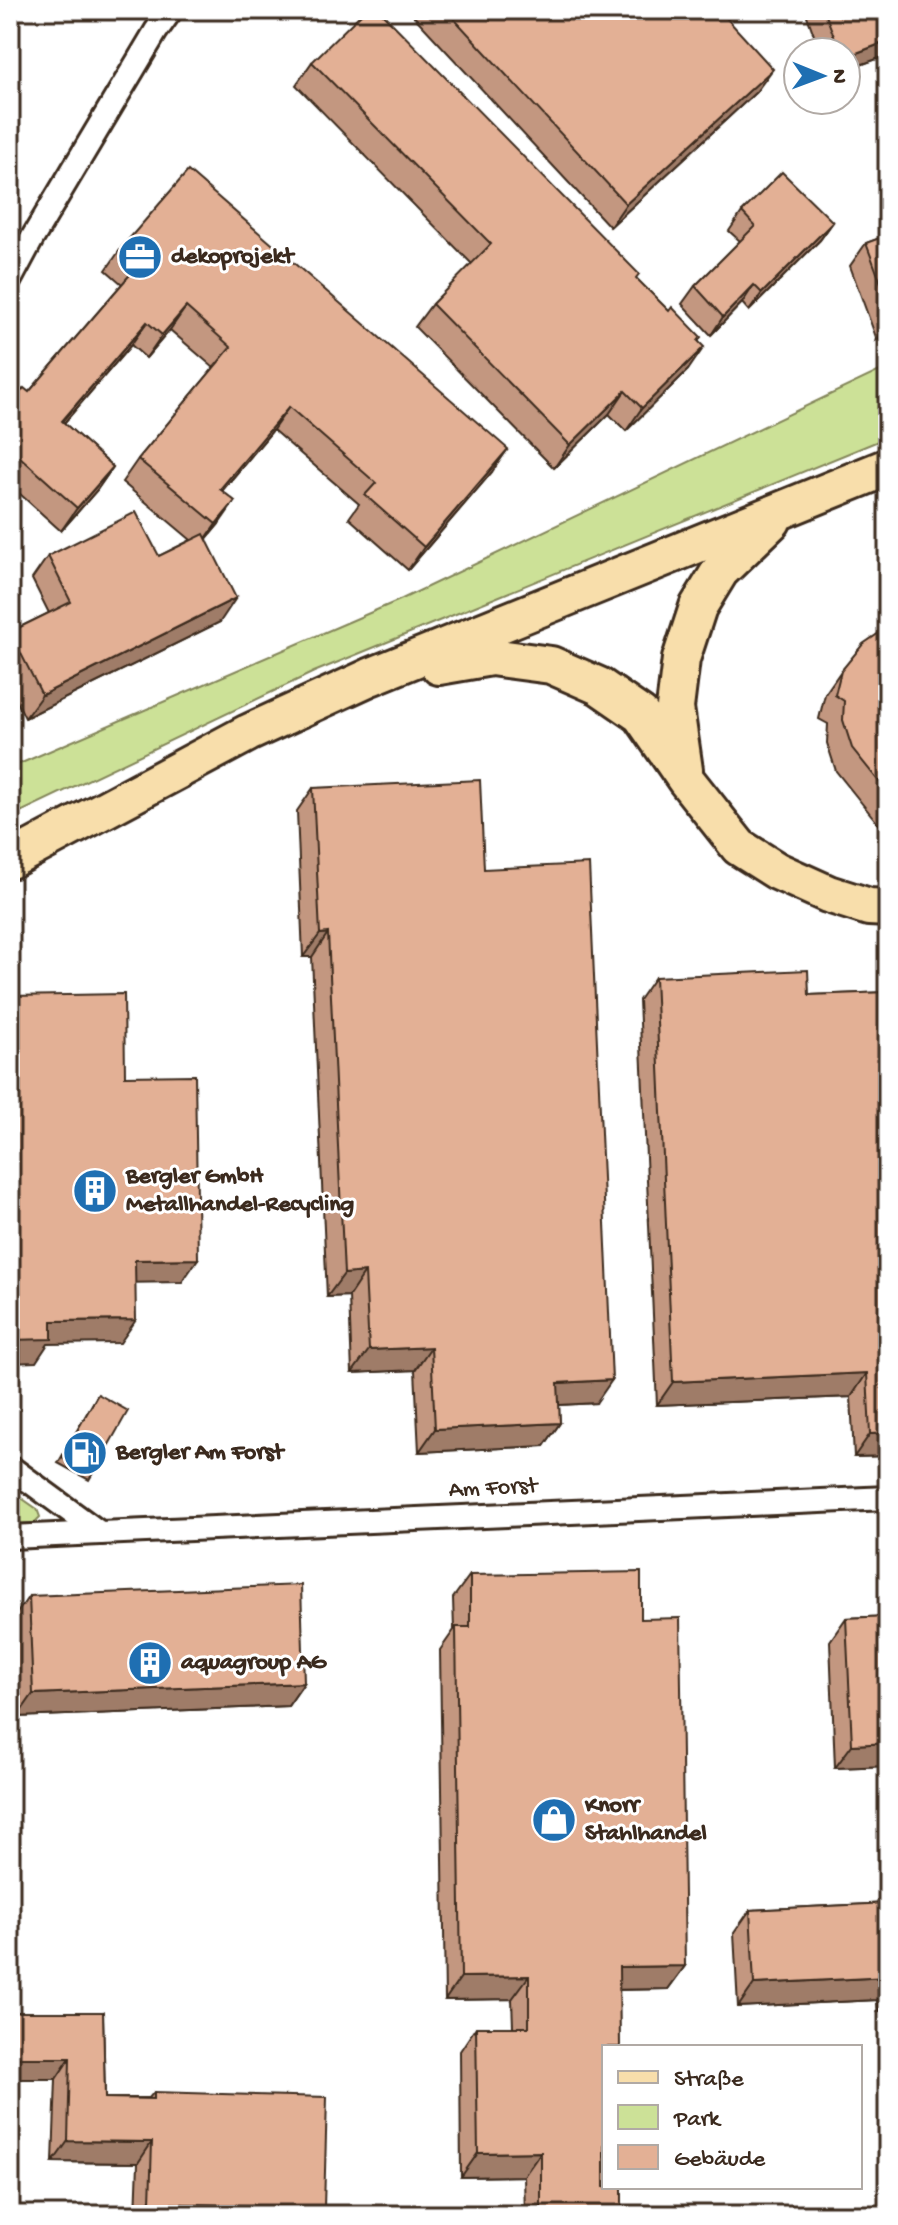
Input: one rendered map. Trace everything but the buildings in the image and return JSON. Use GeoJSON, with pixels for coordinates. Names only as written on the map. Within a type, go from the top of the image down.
{"type":"FeatureCollection","features":[{"type":"Feature","properties":{"kind":"main road"},"geometry":{"type":"LineString","coordinates":[[10,860],[248,733],[370,677],[888,467]]}},
{"type":"Feature","properties":{"kind":"main road"},"geometry":{"type":"LineString","coordinates":[[686,780],[675,708],[681,659],[698,607],[720,571],[783,510]]}},
{"type":"Feature","properties":{"kind":"main road"},"geometry":{"type":"LineString","coordinates":[[370,677],[491,657],[551,665],[599,686],[641,715],[686,780],[739,847],[777,871],[828,894],[869,907],[888,908]]}},
{"type":"Feature","properties":{"kind":"street"},"geometry":{"type":"LineString","coordinates":[[10,280],[171,10]]}},
{"type":"Feature","properties":{"kind":"street"},"geometry":{"type":"LineString","coordinates":[[10,1467],[100,1533]]}},
{"type":"Feature","properties":{"kind":"street","name":"Am Forst"},"geometry":{"type":"LineString","coordinates":[[10,1537],[888,1498]]}},
{"type":"Feature","properties":{"kind":"green space"},"geometry":{"type":"Polygon","coordinates":[[[888,367],[888,437],[314,672],[10,817],[10,768],[402,599],[888,367]]]}},
{"type":"Feature","properties":{"kind":"green space"},"geometry":{"type":"Polygon","coordinates":[[[10,1490],[37,1509],[40,1517],[34,1523],[10,1524],[10,1490]]]}},
{"type":"Feature","properties":{"kind":"place","name":"dekoprojekt"},"geometry":{"type":"Point","coordinates":[140,257]}},
{"type":"Feature","properties":{"kind":"place","name":"Bergler GmbH Metallhandel-Recycling"},"geometry":{"type":"Point","coordinates":[95,1191]}},
{"type":"Feature","properties":{"kind":"place","name":"Bergler Am Forst"},"geometry":{"type":"Point","coordinates":[85,1453]}},
{"type":"Feature","properties":{"kind":"place","name":"aquagroup AG"},"geometry":{"type":"Point","coordinates":[150,1663]}},
{"type":"Feature","properties":{"kind":"place","name":"Knorr Stahlhandel"},"geometry":{"type":"Point","coordinates":[554,1820]}}]}
